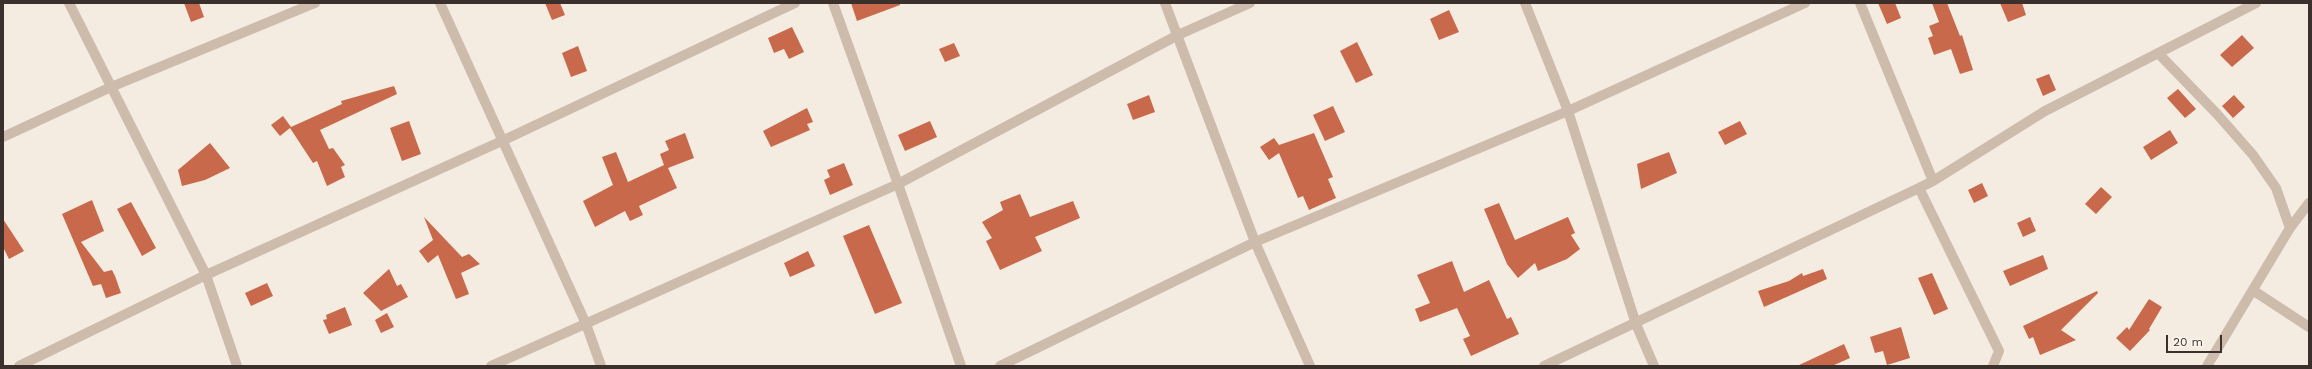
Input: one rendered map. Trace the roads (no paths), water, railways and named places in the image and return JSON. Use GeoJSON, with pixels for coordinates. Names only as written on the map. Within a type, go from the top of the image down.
{"type":"FeatureCollection","features":[{"type":"Feature","properties":{"kind":"street"},"geometry":{"type":"LineString","coordinates":[[70,3],[111,88],[206,275],[237,366]]}},
{"type":"Feature","properties":{"kind":"street"},"geometry":{"type":"LineString","coordinates":[[3,137],[111,88],[315,3]]}},
{"type":"Feature","properties":{"kind":"street"},"geometry":{"type":"LineString","coordinates":[[440,3],[504,140],[586,324],[601,366]]}},
{"type":"Feature","properties":{"kind":"street"},"geometry":{"type":"LineString","coordinates":[[19,366],[206,275],[504,140],[795,3]]}},
{"type":"Feature","properties":{"kind":"street"},"geometry":{"type":"LineString","coordinates":[[832,3],[898,184],[961,366]]}},
{"type":"Feature","properties":{"kind":"street"},"geometry":{"type":"LineString","coordinates":[[1165,3],[1255,242],[1310,366]]}},
{"type":"Feature","properties":{"kind":"street"},"geometry":{"type":"LineString","coordinates":[[491,366],[898,184],[1178,35],[1250,3]]}},
{"type":"Feature","properties":{"kind":"street"},"geometry":{"type":"LineString","coordinates":[[1525,3],[1568,111],[1636,324],[1654,366]]}},
{"type":"Feature","properties":{"kind":"street"},"geometry":{"type":"LineString","coordinates":[[1000,366],[1255,242],[1568,111],[1805,3]]}},
{"type":"Feature","properties":{"kind":"street"},"geometry":{"type":"LineString","coordinates":[[1860,3],[1933,181]]}},
{"type":"Feature","properties":{"kind":"street"},"geometry":{"type":"LineString","coordinates":[[1544,366],[1636,324],[1933,181],[2045,111],[2256,3]]}},
{"type":"Feature","properties":{"kind":"street"},"geometry":{"type":"LineString","coordinates":[[2158,53],[2217,114],[2253,155],[2276,188],[2290,228]]}},
{"type":"Feature","properties":{"kind":"street"},"geometry":{"type":"LineString","coordinates":[[1919,188],[1999,351],[1993,366]]}},
{"type":"Feature","properties":{"kind":"street"},"geometry":{"type":"LineString","coordinates":[[2207,366],[2290,228],[2309,203]]}},
{"type":"Feature","properties":{"kind":"street"},"geometry":{"type":"LineString","coordinates":[[2254,290],[2309,327]]}}]}
